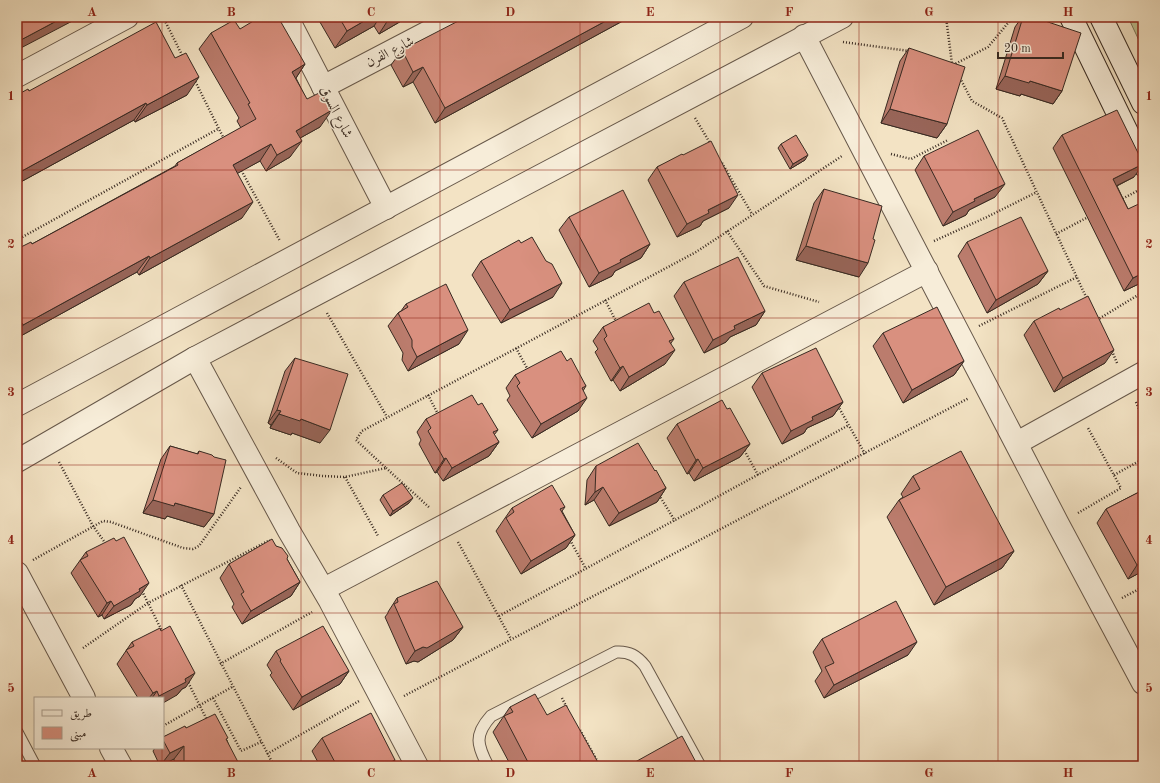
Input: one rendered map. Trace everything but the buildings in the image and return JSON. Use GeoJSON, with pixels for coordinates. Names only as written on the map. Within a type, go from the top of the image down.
{"type":"FeatureCollection","features":[{"type":"Feature","properties":{"kind":"street"},"geometry":{"type":"LineString","coordinates":[[17,76],[127,17]]}},
{"type":"Feature","properties":{"kind":"street","name":"شارع السوق"},"geometry":{"type":"LineString","coordinates":[[287,17],[386,208]]}},
{"type":"Feature","properties":{"kind":"street","name":"شارع الفرن"},"geometry":{"type":"LineString","coordinates":[[323,87],[457,17]]}},
{"type":"Feature","properties":{"kind":"street"},"geometry":{"type":"LineString","coordinates":[[17,404],[742,17]]}},
{"type":"Feature","properties":{"kind":"street"},"geometry":{"type":"LineString","coordinates":[[17,461],[195,358],[842,17]]}},
{"type":"Feature","properties":{"kind":"street"},"geometry":{"type":"LineString","coordinates":[[1071,17],[1143,165]]}},
{"type":"Feature","properties":{"kind":"street"},"geometry":{"type":"LineString","coordinates":[[1101,17],[1143,103]]}},
{"type":"Feature","properties":{"kind":"street"},"geometry":{"type":"LineString","coordinates":[[804,36],[916,249],[987,389],[1143,683]]}},
{"type":"Feature","properties":{"kind":"street"},"geometry":{"type":"LineString","coordinates":[[327,595],[389,555],[927,271]]}},
{"type":"Feature","properties":{"kind":"street"},"geometry":{"type":"LineString","coordinates":[[195,358],[264,462],[289,531],[327,595],[418,766]]}},
{"type":"Feature","properties":{"kind":"street"},"geometry":{"type":"LineString","coordinates":[[1017,443],[1135,378]]}},
{"type":"Feature","properties":{"kind":"street"},"geometry":{"type":"LineString","coordinates":[[24,567],[64,661],[83,697]]}},
{"type":"Feature","properties":{"kind":"street"},"geometry":{"type":"LineString","coordinates":[[112,749],[121,766]]}},
{"type":"Feature","properties":{"kind":"lane"},"geometry":{"type":"LineString","coordinates":[[488,766],[482,754],[478,738],[482,726],[491,716],[616,652],[633,654],[645,666],[700,766]]}},
{"type":"Feature","properties":{"kind":"lane"},"geometry":{"type":"LineString","coordinates":[[17,732],[35,766]]}},
{"type":"Feature","properties":{"kind":"path"},"geometry":{"type":"LineString","coordinates":[[163,17],[184,59]]}},
{"type":"Feature","properties":{"kind":"path"},"geometry":{"type":"LineString","coordinates":[[946,17],[952,64],[956,70]]}},
{"type":"Feature","properties":{"kind":"path"},"geometry":{"type":"LineString","coordinates":[[945,62],[952,64],[988,46],[1013,17]]}},
{"type":"Feature","properties":{"kind":"path"},"geometry":{"type":"LineString","coordinates":[[841,42],[915,53]]}},
{"type":"Feature","properties":{"kind":"path"},"geometry":{"type":"LineString","coordinates":[[191,73],[226,143]]}},
{"type":"Feature","properties":{"kind":"path"},"geometry":{"type":"LineString","coordinates":[[959,76],[972,101],[1002,118],[1090,306]]}},
{"type":"Feature","properties":{"kind":"path"},"geometry":{"type":"LineString","coordinates":[[684,99],[712,146]]}},
{"type":"Feature","properties":{"kind":"path"},"geometry":{"type":"LineString","coordinates":[[17,240],[218,129]]}},
{"type":"Feature","properties":{"kind":"path"},"geometry":{"type":"LineString","coordinates":[[512,639],[448,524],[356,440],[362,431],[696,252],[860,144],[911,159],[948,140]]}},
{"type":"Feature","properties":{"kind":"path"},"geometry":{"type":"LineString","coordinates":[[720,160],[752,214]]}},
{"type":"Feature","properties":{"kind":"path"},"geometry":{"type":"LineString","coordinates":[[237,163],[290,259]]}},
{"type":"Feature","properties":{"kind":"path"},"geometry":{"type":"LineString","coordinates":[[1116,202],[1143,188]]}},
{"type":"Feature","properties":{"kind":"path"},"geometry":{"type":"LineString","coordinates":[[916,249],[987,217],[1037,192]]}},
{"type":"Feature","properties":{"kind":"path"},"geometry":{"type":"LineString","coordinates":[[1056,234],[1096,213]]}},
{"type":"Feature","properties":{"kind":"path"},"geometry":{"type":"LineString","coordinates":[[728,231],[764,286],[851,312]]}},
{"type":"Feature","properties":{"kind":"path"},"geometry":{"type":"LineString","coordinates":[[960,335],[1077,277]]}},
{"type":"Feature","properties":{"kind":"path"},"geometry":{"type":"LineString","coordinates":[[1097,320],[1143,292]]}},
{"type":"Feature","properties":{"kind":"path"},"geometry":{"type":"LineString","coordinates":[[315,294],[387,417]]}},
{"type":"Feature","properties":{"kind":"path"},"geometry":{"type":"LineString","coordinates":[[605,300],[617,324]]}},
{"type":"Feature","properties":{"kind":"path"},"geometry":{"type":"LineString","coordinates":[[1094,313],[1100,327]]}},
{"type":"Feature","properties":{"kind":"path"},"geometry":{"type":"LineString","coordinates":[[516,348],[529,372]]}},
{"type":"Feature","properties":{"kind":"path"},"geometry":{"type":"LineString","coordinates":[[1110,348],[1135,378],[1143,418]]}},
{"type":"Feature","properties":{"kind":"path"},"geometry":{"type":"LineString","coordinates":[[267,754],[382,698],[512,639],[987,389]]}},
{"type":"Feature","properties":{"kind":"path"},"geometry":{"type":"LineString","coordinates":[[428,395],[441,421]]}},
{"type":"Feature","properties":{"kind":"path"},"geometry":{"type":"LineString","coordinates":[[838,405],[865,454]]}},
{"type":"Feature","properties":{"kind":"path"},"geometry":{"type":"LineString","coordinates":[[1058,524],[1121,488],[1078,410]]}},
{"type":"Feature","properties":{"kind":"path"},"geometry":{"type":"LineString","coordinates":[[499,616],[849,425]]}},
{"type":"Feature","properties":{"kind":"path"},"geometry":{"type":"LineString","coordinates":[[739,441],[758,475]]}},
{"type":"Feature","properties":{"kind":"path"},"geometry":{"type":"LineString","coordinates":[[49,443],[93,526],[108,547]]}},
{"type":"Feature","properties":{"kind":"path"},"geometry":{"type":"LineString","coordinates":[[1114,475],[1143,459]]}},
{"type":"Feature","properties":{"kind":"path"},"geometry":{"type":"LineString","coordinates":[[24,567],[103,521],[111,522],[183,548],[193,548],[199,546],[264,462],[297,473],[345,477],[386,468]]}},
{"type":"Feature","properties":{"kind":"path"},"geometry":{"type":"LineString","coordinates":[[345,477],[389,555]]}},
{"type":"Feature","properties":{"kind":"path"},"geometry":{"type":"LineString","coordinates":[[658,494],[675,521]]}},
{"type":"Feature","properties":{"kind":"path"},"geometry":{"type":"LineString","coordinates":[[64,661],[148,603],[289,531]]}},
{"type":"Feature","properties":{"kind":"path"},"geometry":{"type":"LineString","coordinates":[[568,536],[586,569]]}},
{"type":"Feature","properties":{"kind":"path"},"geometry":{"type":"LineString","coordinates":[[181,585],[220,664],[274,766]]}},
{"type":"Feature","properties":{"kind":"path"},"geometry":{"type":"LineString","coordinates":[[142,590],[165,637]]}},
{"type":"Feature","properties":{"kind":"path"},"geometry":{"type":"LineString","coordinates":[[220,664],[327,595]]}},
{"type":"Feature","properties":{"kind":"path"},"geometry":{"type":"LineString","coordinates":[[186,679],[211,726]]}},
{"type":"Feature","properties":{"kind":"path"},"geometry":{"type":"LineString","coordinates":[[553,684],[569,711]]}},
{"type":"Feature","properties":{"kind":"path"},"geometry":{"type":"LineString","coordinates":[[164,725],[232,687]]}},
{"type":"Feature","properties":{"kind":"path"},"geometry":{"type":"LineString","coordinates":[[213,698],[241,751],[261,742]]}},
{"type":"Feature","properties":{"kind":"path"},"geometry":{"type":"LineString","coordinates":[[577,725],[600,766]]}},
{"type":"Feature","properties":{"kind":"green space"},"geometry":{"type":"Polygon","coordinates":[[[1128,17],[1143,17],[1143,49],[1128,17]]]}}]}
